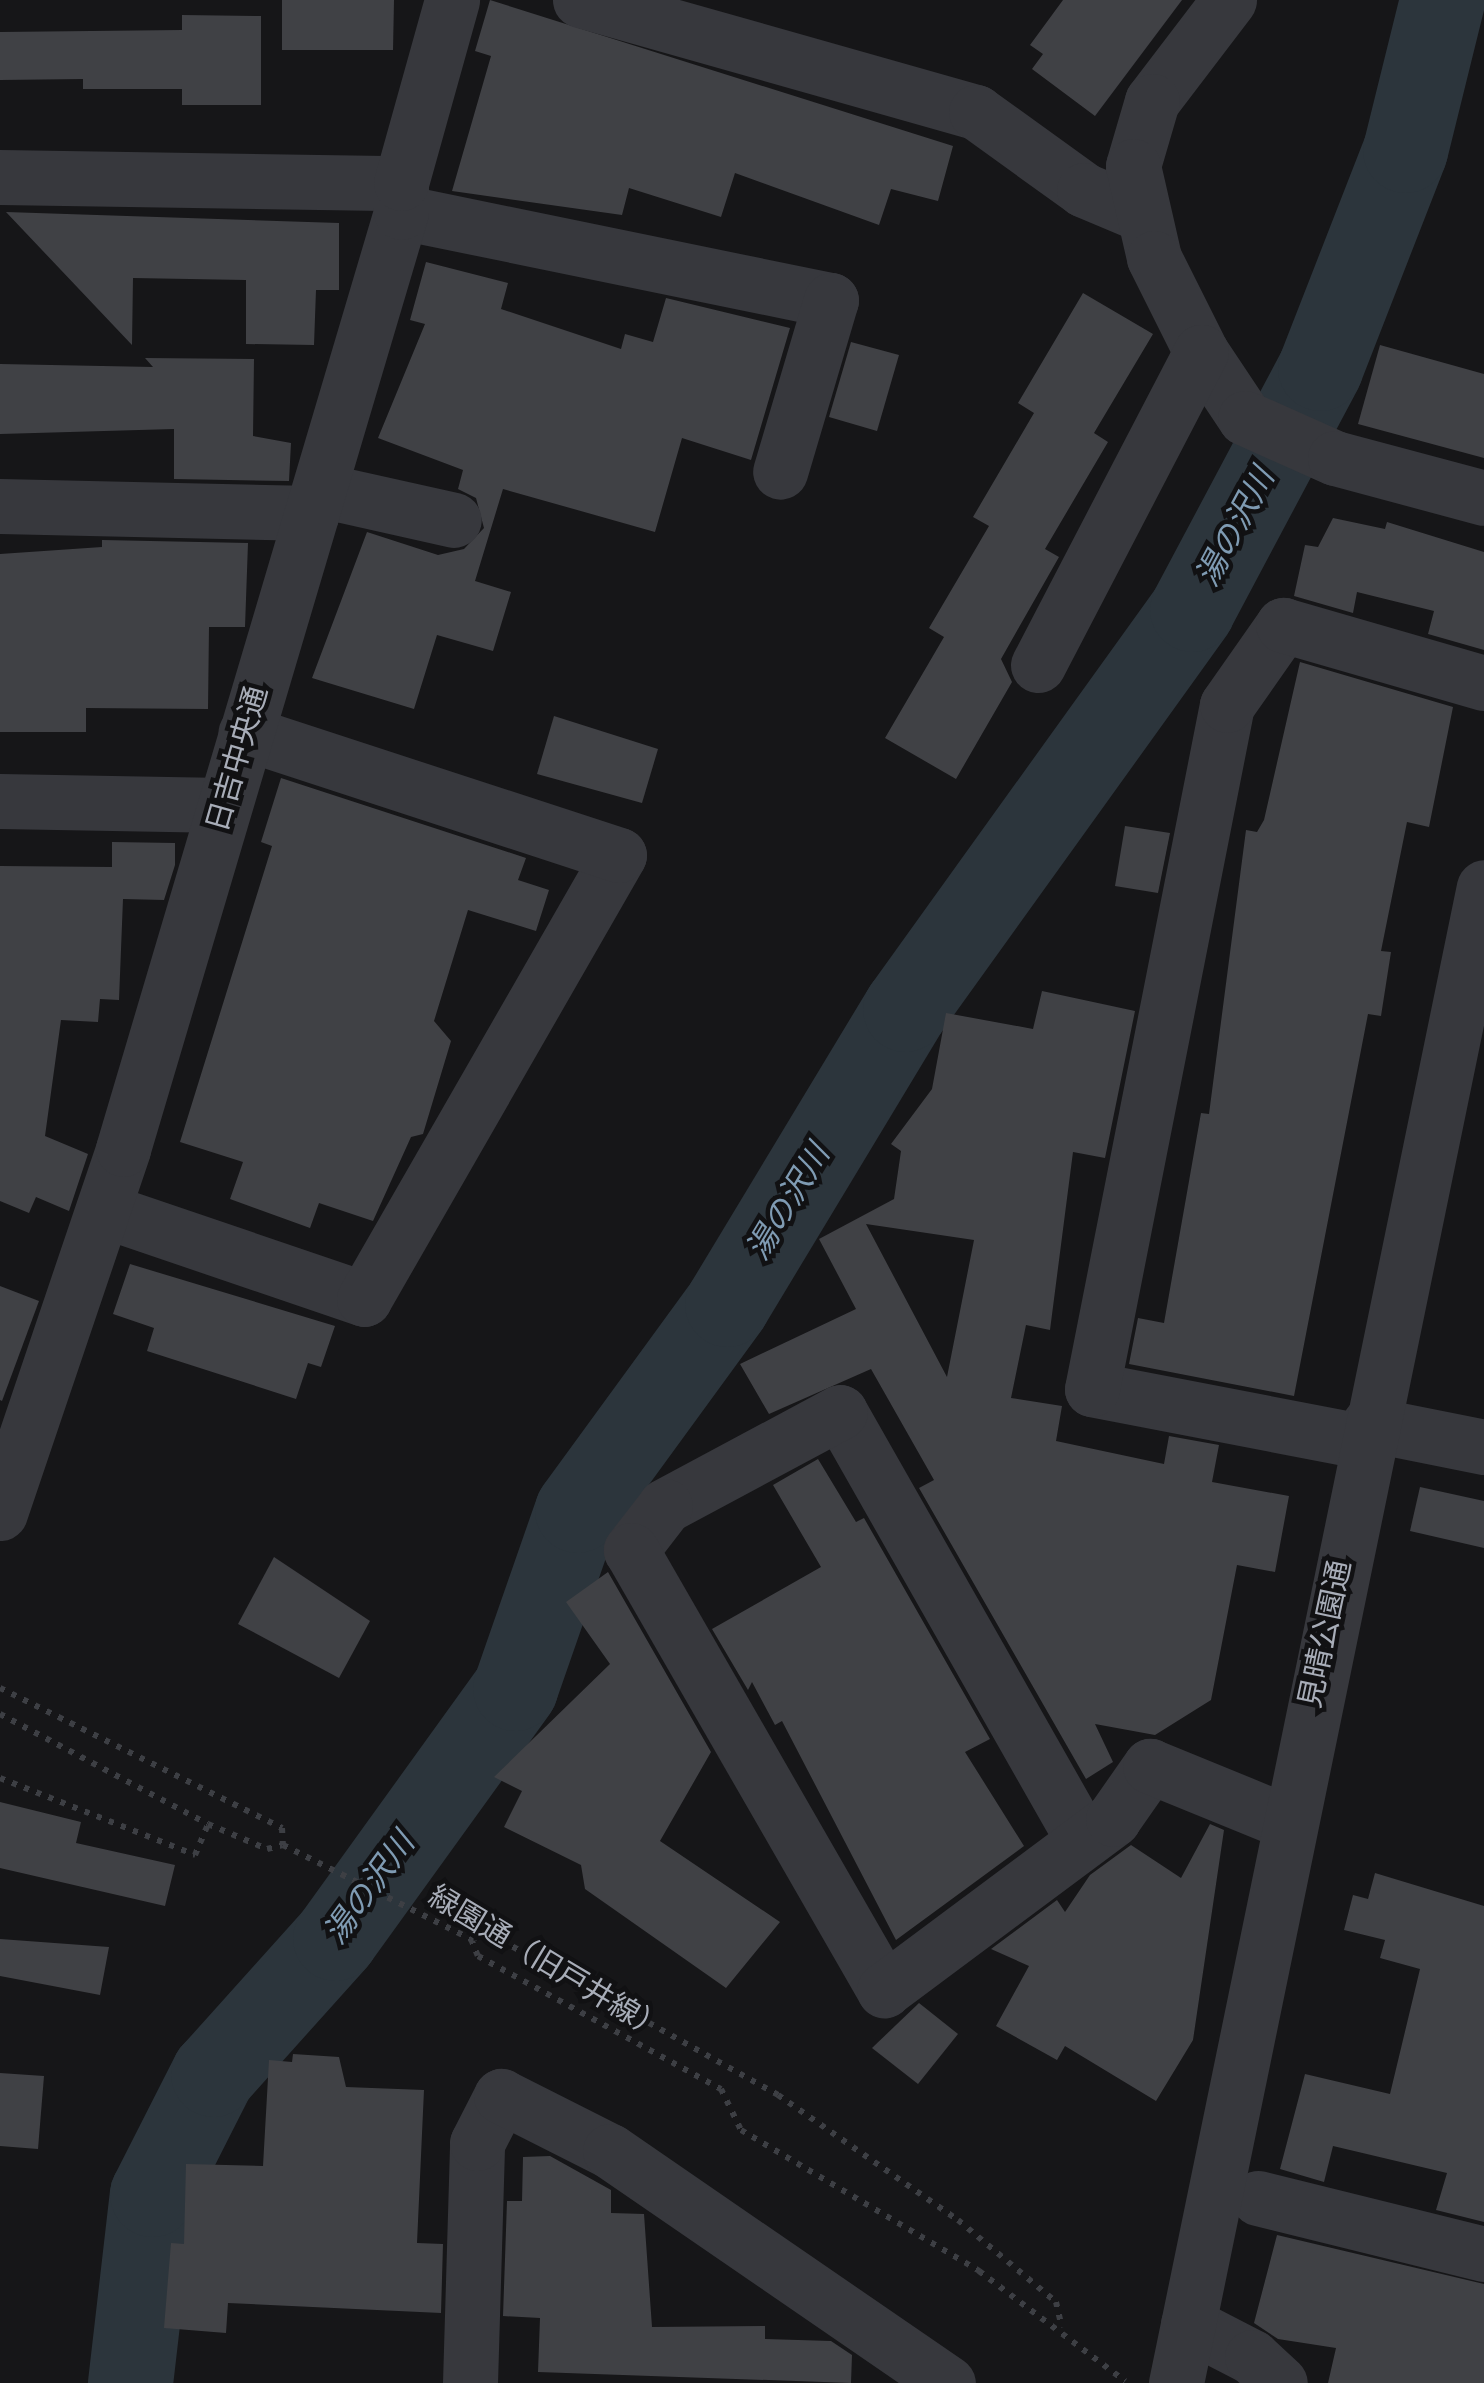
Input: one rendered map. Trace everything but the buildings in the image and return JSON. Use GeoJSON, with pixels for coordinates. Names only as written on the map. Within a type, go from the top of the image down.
{"type":"FeatureCollection","features":[{"type":"Feature","properties":{"kind":"street","name":"日吉中央通"},"geometry":{"type":"LineString","coordinates":[[0,1512],[10,1444],[102,1210],[316,502],[452,0]]}},
{"type":"Feature","properties":{"kind":"street"},"geometry":{"type":"LineString","coordinates":[[580,0],[976,112],[1084,190],[1139,212]]}},
{"type":"Feature","properties":{"kind":"street"},"geometry":{"type":"LineString","coordinates":[[1229,0],[1140,129],[1139,212],[1201,352],[1245,418],[1304,447],[1484,498]]}},
{"type":"Feature","properties":{"kind":"street"},"geometry":{"type":"LineString","coordinates":[[0,177],[401,197],[831,300],[780,472]]}},
{"type":"Feature","properties":{"kind":"street"},"geometry":{"type":"LineString","coordinates":[[1038,665],[1201,352]]}},
{"type":"Feature","properties":{"kind":"street"},"geometry":{"type":"LineString","coordinates":[[0,506],[316,502],[454,520]]}},
{"type":"Feature","properties":{"kind":"street"},"geometry":{"type":"LineString","coordinates":[[1484,682],[1283,625],[1227,704],[1092,1389],[1367,1433],[1484,1447]]}},
{"type":"Feature","properties":{"kind":"street"},"geometry":{"type":"LineString","coordinates":[[102,1210],[364,1299],[619,855],[245,733]]}},
{"type":"Feature","properties":{"kind":"street"},"geometry":{"type":"LineString","coordinates":[[0,801],[224,806]]}},
{"type":"Feature","properties":{"kind":"street","name":"見晴公園通"},"geometry":{"type":"LineString","coordinates":[[1176,2383],[1285,1821],[1484,887]]}},
{"type":"Feature","properties":{"kind":"street"},"geometry":{"type":"LineString","coordinates":[[1083,1840],[840,1412],[665,1506],[632,1550],[884,1990],[1113,1819],[1150,1766],[1285,1821]]}},
{"type":"Feature","properties":{"kind":"street"},"geometry":{"type":"LineString","coordinates":[[470,2383],[477,2143],[501,2096],[610,2151],[948,2383]]}},
{"type":"Feature","properties":{"kind":"street"},"geometry":{"type":"LineString","coordinates":[[1258,2198],[1484,2254]]}},
{"type":"Feature","properties":{"kind":"street"},"geometry":{"type":"LineString","coordinates":[[1188,2324],[1252,2357],[1280,2383]]}},
{"type":"Feature","properties":{"kind":"path"},"geometry":{"type":"LineString","coordinates":[[0,1688],[282,1828],[283,1845]]}},
{"type":"Feature","properties":{"kind":"path","name":"緑園通（旧戸井線）"},"geometry":{"type":"LineString","coordinates":[[0,1714],[208,1824],[267,1849],[283,1845],[471,1939],[478,1956],[721,2089],[741,2130],[979,2271],[1042,2324],[1062,2327],[1126,2383]]}},
{"type":"Feature","properties":{"kind":"path"},"geometry":{"type":"LineString","coordinates":[[0,1778],[195,1856],[208,1824]]}},
{"type":"Feature","properties":{"kind":"path"},"geometry":{"type":"LineString","coordinates":[[471,1939],[490,1934],[778,2095],[958,2220],[1056,2302],[1062,2327]]}},
{"type":"Feature","properties":{"kind":"waterway","name":"湯の沢川"},"geometry":{"type":"LineString","coordinates":[[130,2383],[152,2194],[213,2074],[335,1938],[515,1688],[577,1510],[727,1304],[905,1009],[1192,609],[1320,368],[1405,150],[1442,0]]}}]}
